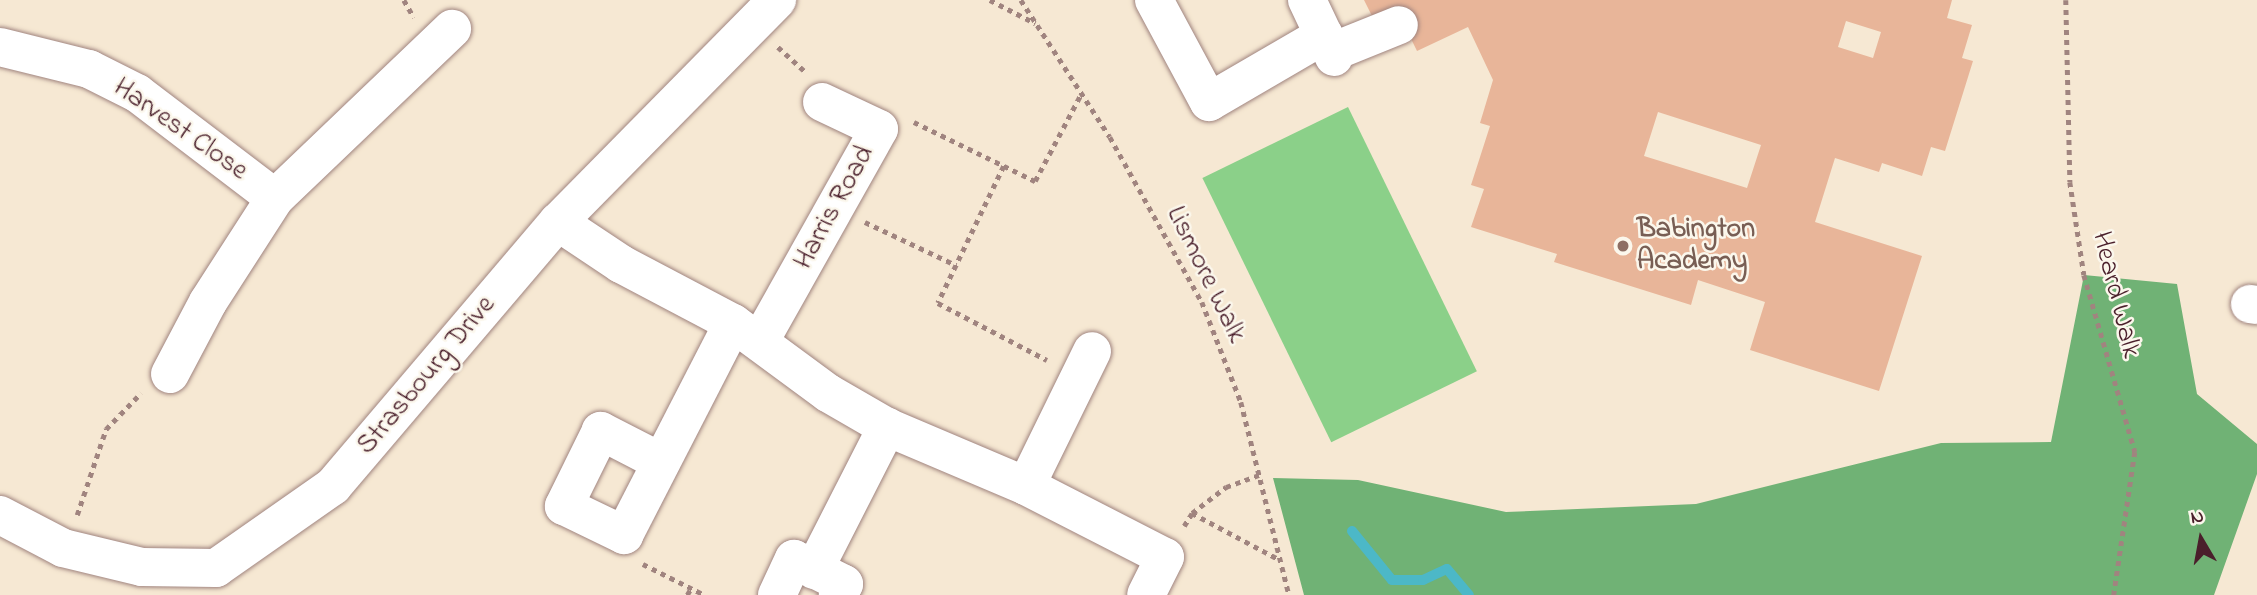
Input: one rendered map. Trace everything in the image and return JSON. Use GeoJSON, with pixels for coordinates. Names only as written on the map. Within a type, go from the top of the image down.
{"type":"FeatureCollection","features":[{"type":"Feature","properties":{"kind":"street","name":"Strasbourg Drive"},"geometry":{"type":"LineString","coordinates":[[0,515],[63,548],[142,567],[219,581],[333,486],[558,222],[777,0]]}},
{"type":"Feature","properties":{"kind":"street"},"geometry":{"type":"LineString","coordinates":[[1154,0],[1209,102],[1330,49],[1399,25]]}},
{"type":"Feature","properties":{"kind":"street"},"geometry":{"type":"LineString","coordinates":[[1307,0],[1330,49]]}},
{"type":"Feature","properties":{"kind":"street","name":"Harvest Close"},"geometry":{"type":"LineString","coordinates":[[170,374],[208,302],[275,198],[452,29]]}},
{"type":"Feature","properties":{"kind":"street","name":"Harvest Close"},"geometry":{"type":"LineString","coordinates":[[0,47],[89,69],[137,93],[275,198]]}},
{"type":"Feature","properties":{"kind":"street","name":"Harris Road"},"geometry":{"type":"LineString","coordinates":[[624,534],[661,462],[746,332],[836,208],[879,129],[822,102]]}},
{"type":"Feature","properties":{"kind":"street"},"geometry":{"type":"LineString","coordinates":[[558,222],[621,264],[746,332],[828,393],[887,427],[1026,486],[1164,557],[1146,595]]}},
{"type":"Feature","properties":{"kind":"street"},"geometry":{"type":"LineString","coordinates":[[1026,486],[1085,364]]}},
{"type":"Feature","properties":{"kind":"street"},"geometry":{"type":"LineString","coordinates":[[777,595],[794,559],[826,582],[887,427]]}},
{"type":"Feature","properties":{"kind":"street"},"geometry":{"type":"LineString","coordinates":[[624,534],[564,506],[601,431],[661,462]]}},
{"type":"Feature","properties":{"kind":"path"},"geometry":{"type":"LineString","coordinates":[[990,0],[1036,23]]}},
{"type":"Feature","properties":{"kind":"path","name":"Lismore Walk"},"geometry":{"type":"LineString","coordinates":[[1021,0],[1082,94],[1202,302],[1241,402],[1289,595]]}},
{"type":"Feature","properties":{"kind":"path","name":"Heard Walk"},"geometry":{"type":"LineString","coordinates":[[2066,0],[2070,182],[2084,275],[2136,452],[2114,595]]}},
{"type":"Feature","properties":{"kind":"path"},"geometry":{"type":"LineString","coordinates":[[776,45],[797,67]]}},
{"type":"Feature","properties":{"kind":"path"},"geometry":{"type":"LineString","coordinates":[[879,129],[897,113],[1035,181],[1082,94]]}},
{"type":"Feature","properties":{"kind":"path"},"geometry":{"type":"LineString","coordinates":[[1004,166],[938,303],[1085,364]]}},
{"type":"Feature","properties":{"kind":"path"},"geometry":{"type":"LineString","coordinates":[[836,208],[956,265]]}},
{"type":"Feature","properties":{"kind":"path"},"geometry":{"type":"LineString","coordinates":[[63,548],[106,429],[156,377],[170,374]]}},
{"type":"Feature","properties":{"kind":"path"},"geometry":{"type":"LineString","coordinates":[[1164,557],[1192,513],[1226,487],[1259,475]]}},
{"type":"Feature","properties":{"kind":"path"},"geometry":{"type":"LineString","coordinates":[[1192,513],[1280,560]]}},
{"type":"Feature","properties":{"kind":"path"},"geometry":{"type":"LineString","coordinates":[[624,534],[627,555],[705,595]]}},
{"type":"Feature","properties":{"kind":"path"},"geometry":{"type":"LineString","coordinates":[[687,595],[691,588]]}},
{"type":"Feature","properties":{"kind":"green space"},"geometry":{"type":"Polygon","coordinates":[[[1348,107],[1477,371],[1331,442],[1202,178],[1348,107]]]}},
{"type":"Feature","properties":{"kind":"green space"},"geometry":{"type":"Polygon","coordinates":[[[2084,275],[2177,284],[2197,394],[2257,444],[2257,474],[2214,595],[1304,595],[1273,478],[1358,480],[1506,512],[1696,504],[1941,443],[2051,442],[2084,275]]]}},
{"type":"Feature","properties":{"kind":"building"},"geometry":{"type":"Polygon","coordinates":[[[1364,0],[1952,0],[1947,18],[1972,25],[1962,58],[1973,61],[1945,151],[1931,147],[1922,176],[1882,163],[1879,172],[1835,158],[1815,222],[1922,256],[1879,391],[1750,350],[1765,302],[1698,280],[1691,305],[1554,262],[1557,254],[1471,227],[1484,189],[1471,185],[1490,126],[1480,123],[1493,80],[1468,27],[1417,51],[1395,6],[1373,18],[1364,0]],[[1846,21],[1838,47],[1873,58],[1881,32],[1846,21]],[[1658,112],[1644,156],[1747,188],[1761,145],[1658,112]]]}},
{"type":"Feature","properties":{"kind":"waterway"},"geometry":{"type":"LineString","coordinates":[[1352,531],[1392,580],[1423,580],[1447,569],[1469,595]]}},
{"type":"Feature","properties":{"kind":"place","name":"Babington Academy"},"geometry":{"type":"Point","coordinates":[1623,246]}}]}
